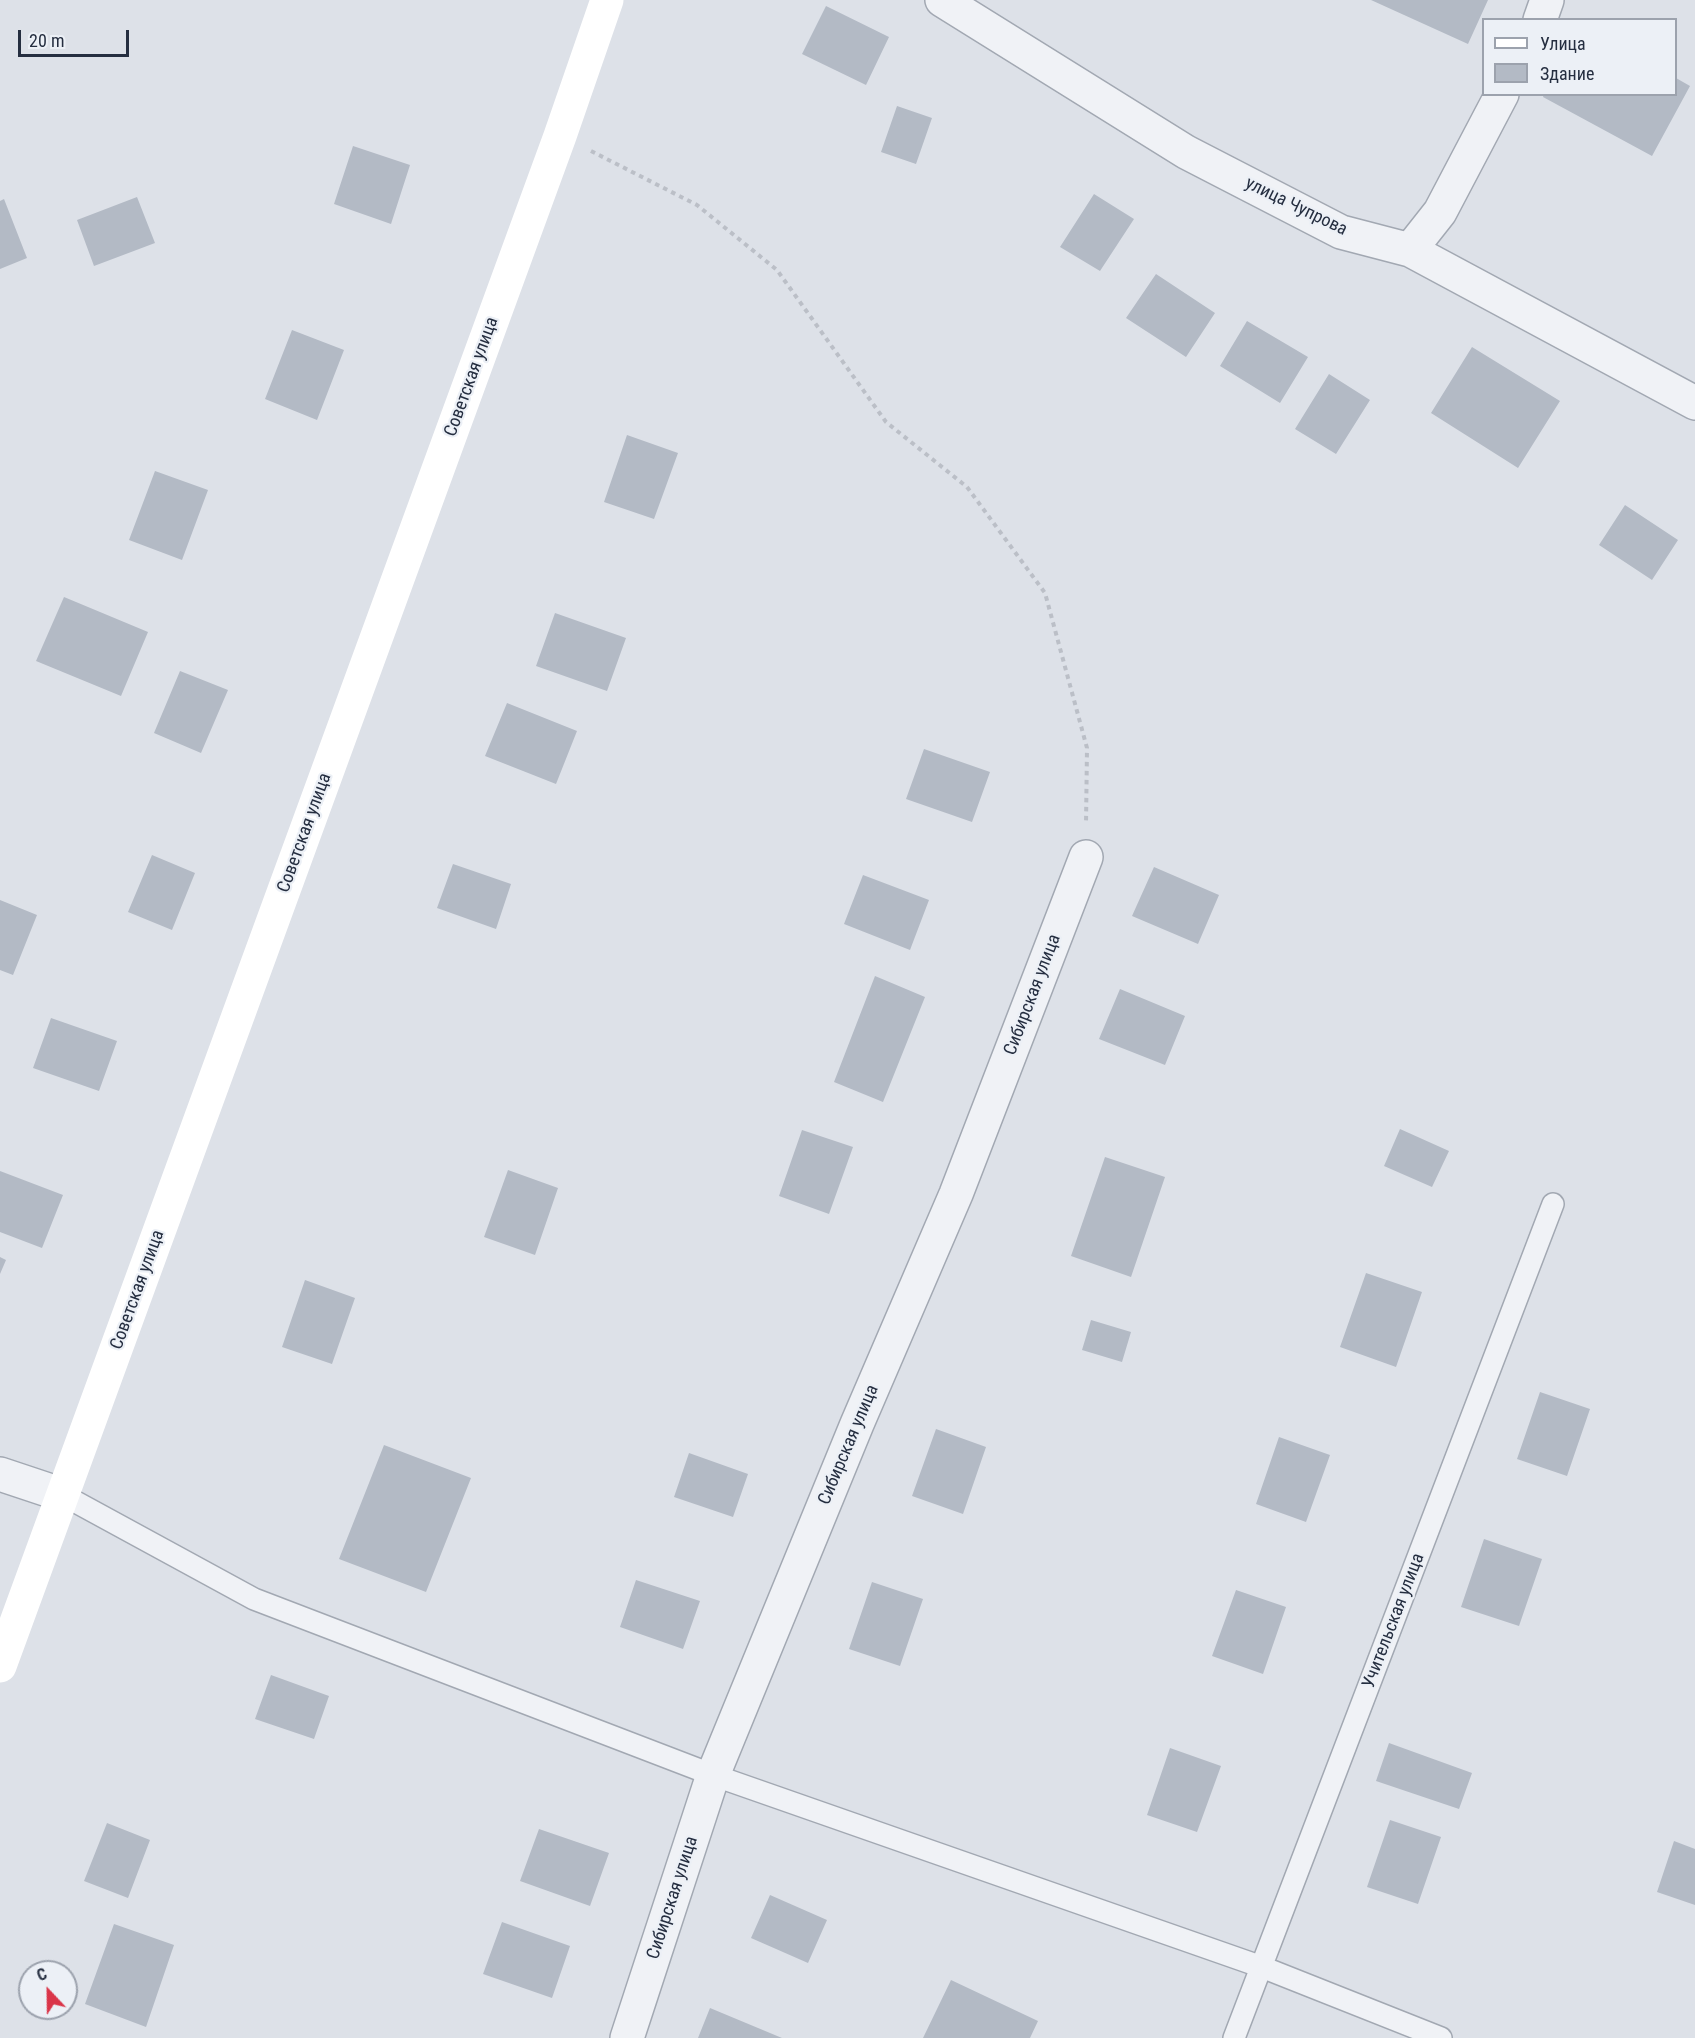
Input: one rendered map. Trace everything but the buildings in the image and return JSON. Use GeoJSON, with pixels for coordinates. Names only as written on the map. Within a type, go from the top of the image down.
{"type":"FeatureCollection","features":[{"type":"Feature","properties":{"kind":"main road","name":"Советская улица"},"geometry":{"type":"LineString","coordinates":[[0,1666],[560,136],[607,0]]}},
{"type":"Feature","properties":{"kind":"street","name":"улица Чупрова"},"geometry":{"type":"LineString","coordinates":[[942,0],[1186,152],[1341,232],[1410,250],[1695,403]]}},
{"type":"Feature","properties":{"kind":"street"},"geometry":{"type":"LineString","coordinates":[[1541,18],[1547,0]]}},
{"type":"Feature","properties":{"kind":"street"},"geometry":{"type":"LineString","coordinates":[[1410,250],[1440,213],[1501,96]]}},
{"type":"Feature","properties":{"kind":"street","name":"Сибирская улица"},"geometry":{"type":"LineString","coordinates":[[627,2038],[713,1775],[857,1424],[956,1194],[1086,857]]}},
{"type":"Feature","properties":{"kind":"street"},"geometry":{"type":"LineString","coordinates":[[0,1474],[63,1495]]}},
{"type":"Feature","properties":{"kind":"lane","name":"Учительская улица"},"geometry":{"type":"LineString","coordinates":[[1234,2038],[1553,1204]]}},
{"type":"Feature","properties":{"kind":"lane"},"geometry":{"type":"LineString","coordinates":[[63,1495],[254,1599],[713,1775],[1262,1967],[1441,2038]]}},
{"type":"Feature","properties":{"kind":"path"},"geometry":{"type":"LineString","coordinates":[[560,136],[697,205],[777,270],[886,422],[968,487],[1045,593],[1087,747],[1086,857]]}}]}
